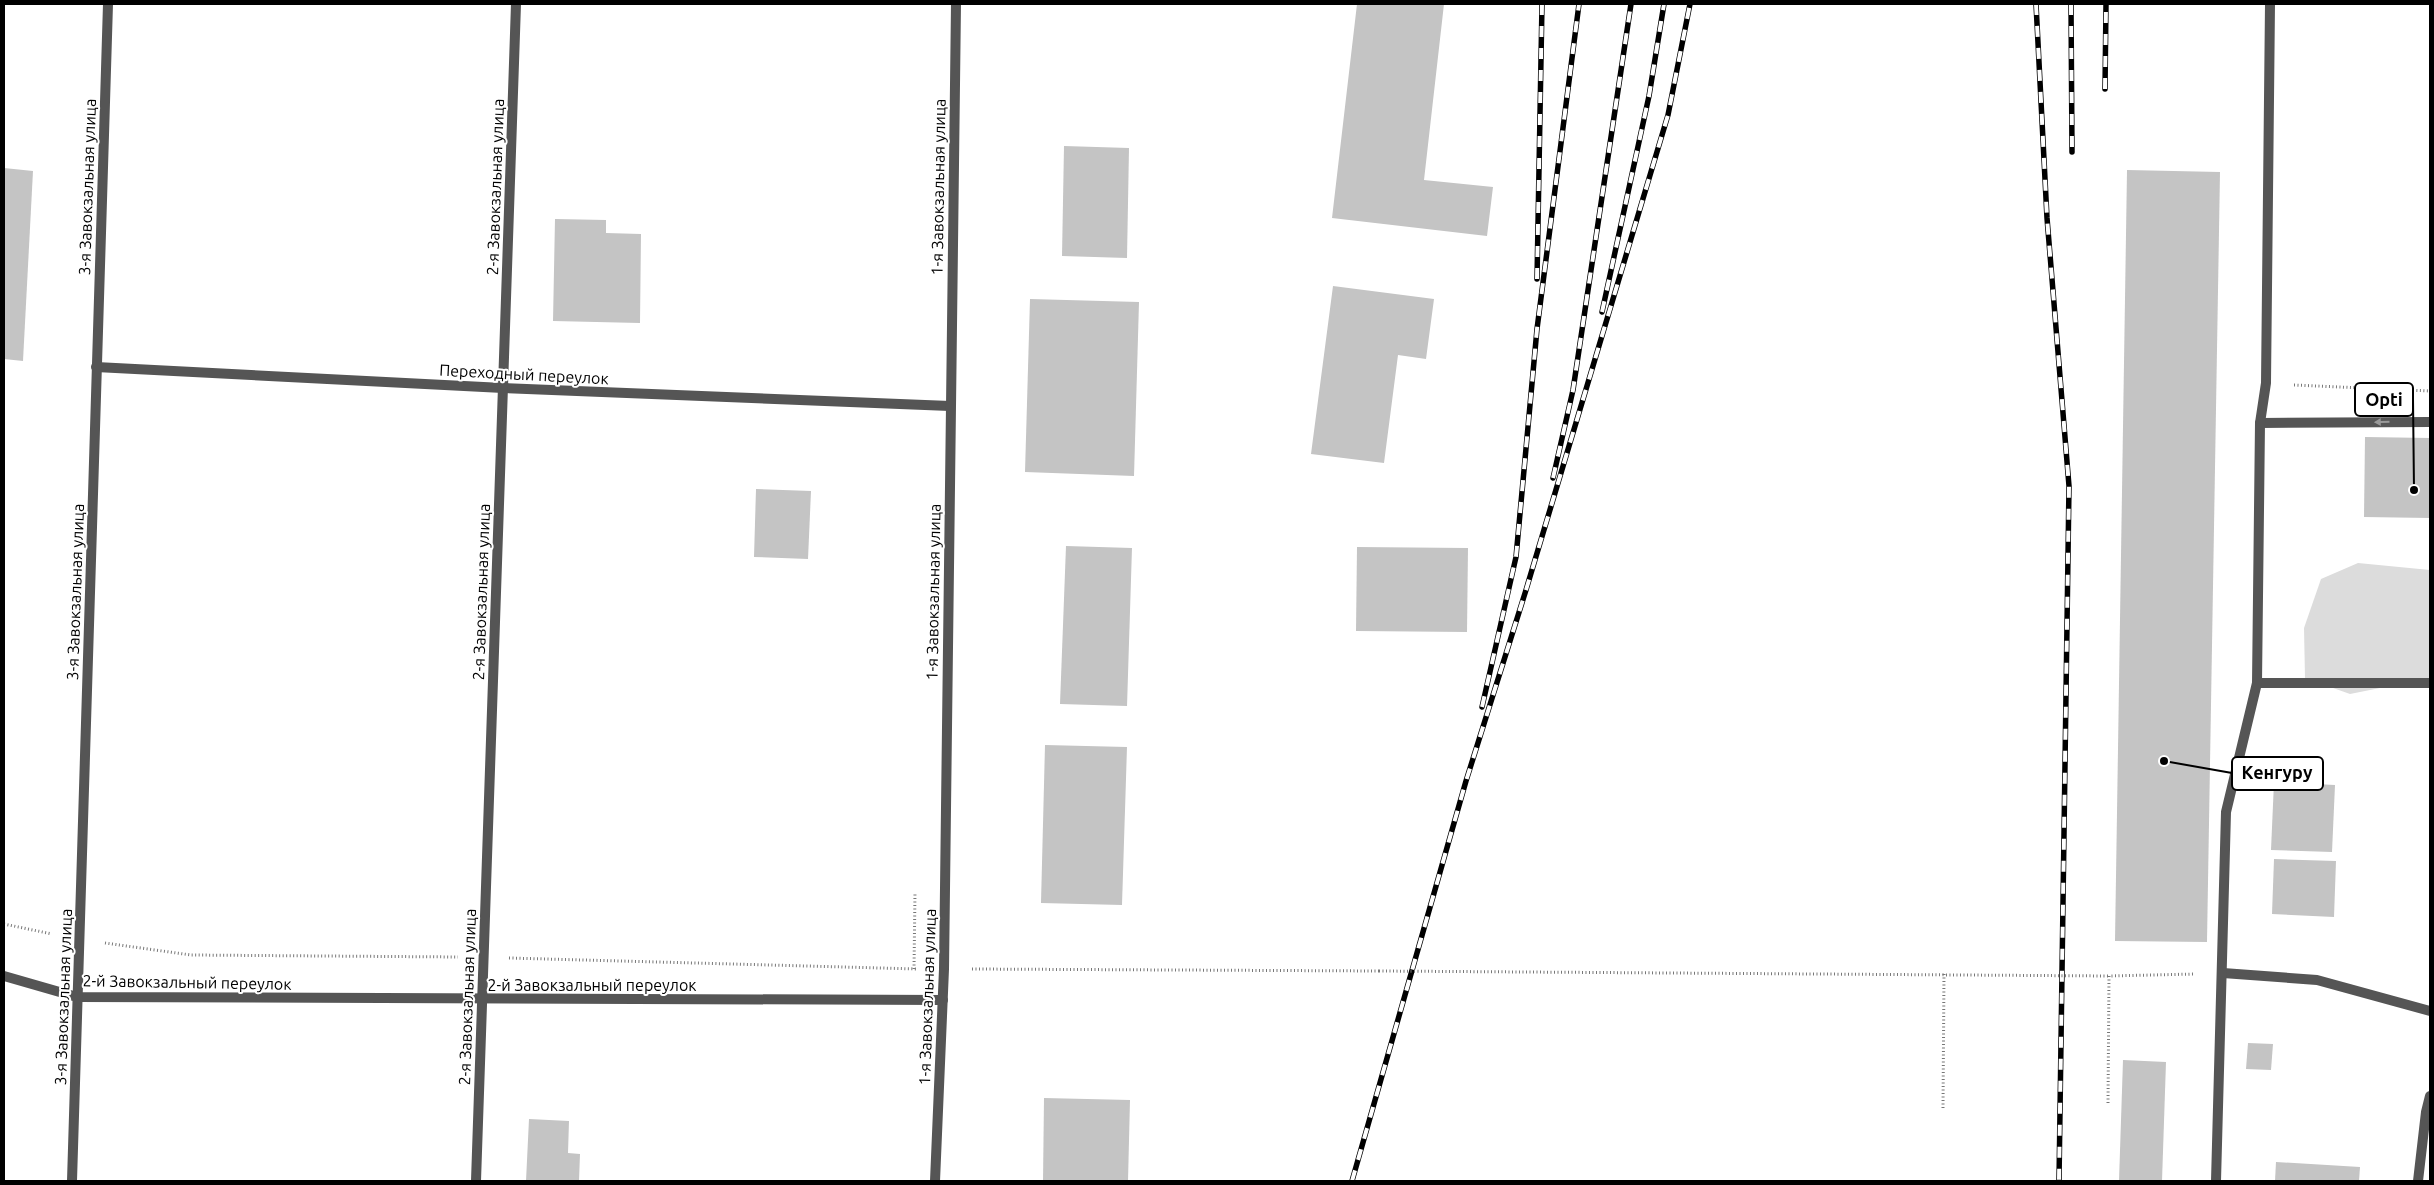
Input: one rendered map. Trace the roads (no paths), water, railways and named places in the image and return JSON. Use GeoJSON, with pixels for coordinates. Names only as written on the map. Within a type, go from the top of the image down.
{"type":"FeatureCollection","features":[{"type":"Feature","properties":{"kind":"street","name":"3-я Завокзальная улица"},"geometry":{"type":"LineString","coordinates":[[72,1181],[108,4]]}},
{"type":"Feature","properties":{"kind":"street","name":"2-я Завокзальная улица"},"geometry":{"type":"LineString","coordinates":[[476,1181],[516,4]]}},
{"type":"Feature","properties":{"kind":"street","name":"1-я Завокзальная улица"},"geometry":{"type":"LineString","coordinates":[[935,1181],[944,969],[956,4]]}},
{"type":"Feature","properties":{"kind":"street"},"geometry":{"type":"LineString","coordinates":[[2216,1181],[2224,973],[2226,812],[2257,683],[2260,423],[2266,383],[2270,4]]}},
{"type":"Feature","properties":{"kind":"street","name":"Переходный переулок"},"geometry":{"type":"LineString","coordinates":[[96,367],[503,388],[950,406]]}},
{"type":"Feature","properties":{"kind":"street"},"geometry":{"type":"LineString","coordinates":[[2260,423],[2430,422]]}},
{"type":"Feature","properties":{"kind":"street"},"geometry":{"type":"LineString","coordinates":[[2257,683],[2430,683]]}},
{"type":"Feature","properties":{"kind":"street"},"geometry":{"type":"LineString","coordinates":[[2224,973],[2317,980],[2430,1011]]}},
{"type":"Feature","properties":{"kind":"street","name":"2-й Завокзальный переулок"},"geometry":{"type":"LineString","coordinates":[[4,976],[78,997],[482,1000],[942,1000]]}},
{"type":"Feature","properties":{"kind":"street"},"geometry":{"type":"LineString","coordinates":[[2418,1181],[2426,1112],[2430,1096]]}},
{"type":"Feature","properties":{"kind":"railway"},"geometry":{"type":"LineString","coordinates":[[1537,279],[1542,4]]}},
{"type":"Feature","properties":{"kind":"railway"},"geometry":{"type":"LineString","coordinates":[[1482,707],[1516,557],[1537,329],[1579,4]]}},
{"type":"Feature","properties":{"kind":"railway"},"geometry":{"type":"LineString","coordinates":[[1553,478],[1573,390],[1631,4]]}},
{"type":"Feature","properties":{"kind":"railway"},"geometry":{"type":"LineString","coordinates":[[1602,312],[1649,96],[1664,4]]}},
{"type":"Feature","properties":{"kind":"railway"},"geometry":{"type":"LineString","coordinates":[[1352,1181],[1466,781],[1526,590],[1668,115],[1690,4]]}},
{"type":"Feature","properties":{"kind":"railway"},"geometry":{"type":"LineString","coordinates":[[2036,4],[2047,218],[2069,486],[2059,1181]]}},
{"type":"Feature","properties":{"kind":"railway"},"geometry":{"type":"LineString","coordinates":[[2071,4],[2072,152]]}},
{"type":"Feature","properties":{"kind":"railway"},"geometry":{"type":"LineString","coordinates":[[2105,89],[2106,4]]}},
{"type":"Feature","properties":{"kind":"place","name":"Opti"},"geometry":{"type":"Point","coordinates":[2414,490]}},
{"type":"Feature","properties":{"kind":"place","name":"Кенгуру"},"geometry":{"type":"Point","coordinates":[2164,761]}}]}
